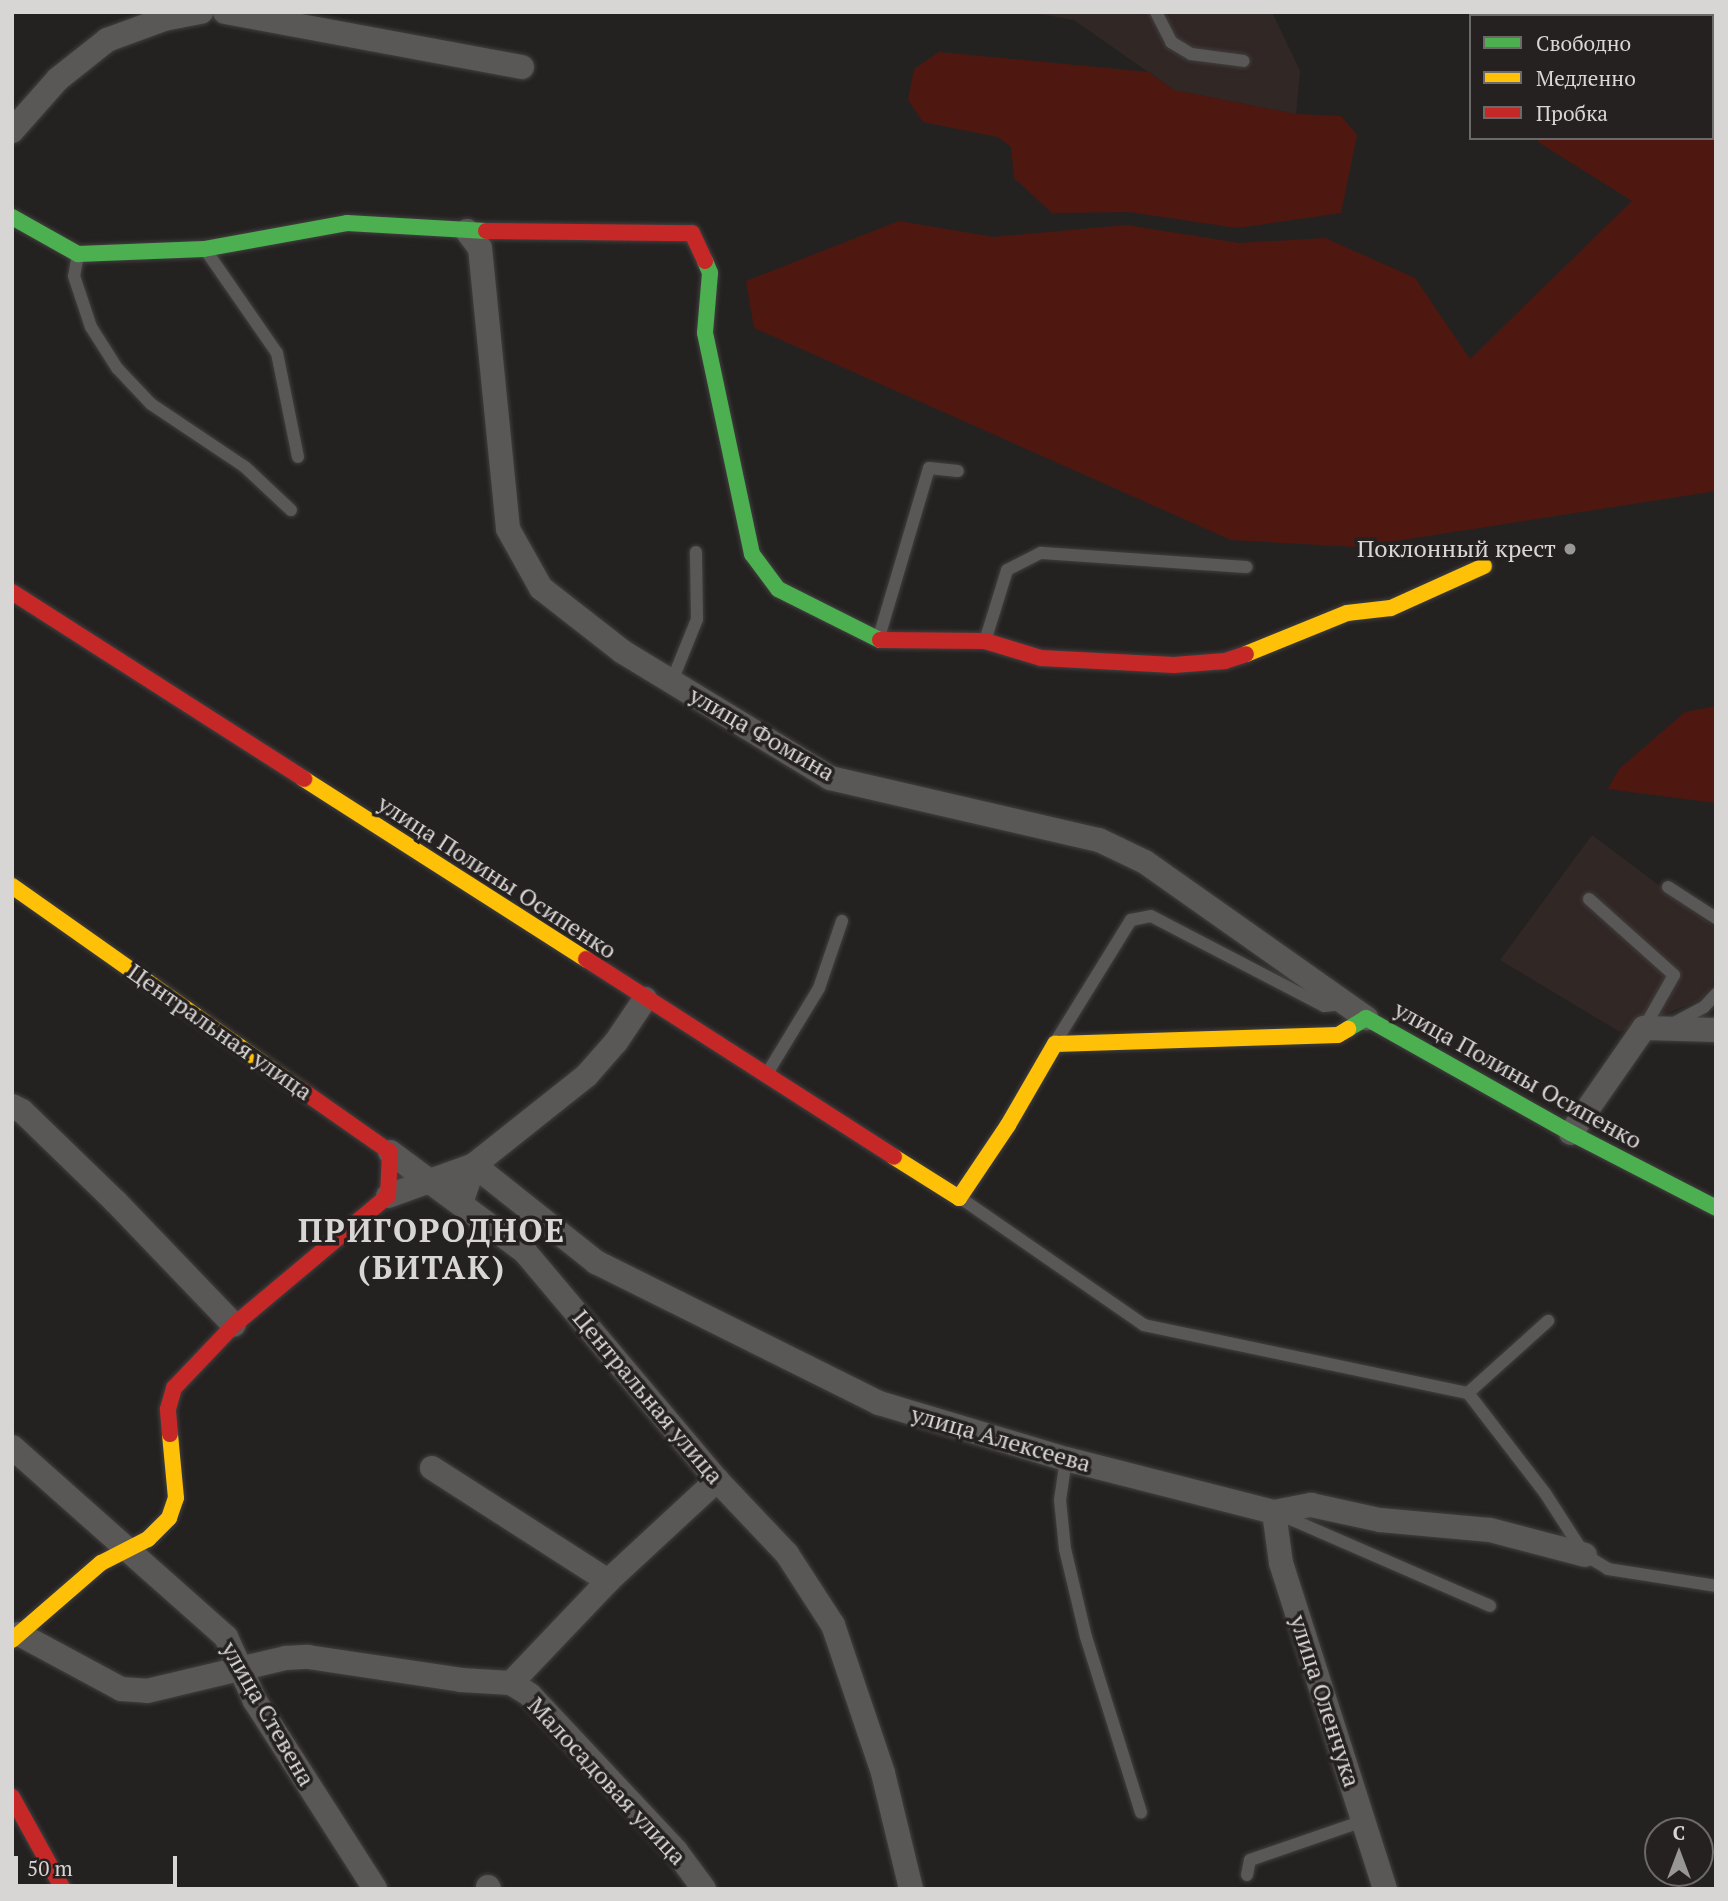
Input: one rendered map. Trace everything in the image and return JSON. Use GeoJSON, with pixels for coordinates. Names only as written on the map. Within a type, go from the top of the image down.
{"type":"FeatureCollection","features":[{"type":"Feature","properties":{"kind":"street"},"geometry":{"type":"LineString","coordinates":[[12,131],[58,79],[107,40],[164,19],[201,12]]}},
{"type":"Feature","properties":{"kind":"street"},"geometry":{"type":"LineString","coordinates":[[225,12],[522,67]]}},
{"type":"Feature","properties":{"kind":"street"},"geometry":{"type":"LineString","coordinates":[[12,217],[78,254],[204,249],[346,223],[467,231],[692,233],[710,273],[705,333],[752,554],[778,589],[878,640],[985,641],[1041,658],[1174,665],[1225,661],[1273,645],[1347,614],[1391,608],[1485,566]]}},
{"type":"Feature","properties":{"kind":"street","name":"улица Фомина"},"geometry":{"type":"LineString","coordinates":[[467,231],[480,248],[508,529],[541,587],[623,652],[732,721],[830,778],[1099,840],[1145,862],[1366,1018]]}},
{"type":"Feature","properties":{"kind":"street","name":"улица Полины Осипенко"},"geometry":{"type":"LineString","coordinates":[[12,592],[959,1198]]}},
{"type":"Feature","properties":{"kind":"street","name":"Центральная улица"},"geometry":{"type":"LineString","coordinates":[[12,886],[390,1152],[525,1252],[717,1480],[787,1554],[833,1625],[883,1773],[911,1889]]}},
{"type":"Feature","properties":{"kind":"street"},"geometry":{"type":"LineString","coordinates":[[16,1637],[101,1563],[148,1539],[169,1518],[176,1498],[167,1409],[174,1388],[234,1325],[388,1196],[474,1165],[587,1075],[616,1042],[645,999]]}},
{"type":"Feature","properties":{"kind":"street","name":"улица Полины Осипенко"},"geometry":{"type":"LineString","coordinates":[[1055,1044],[1338,1035],[1366,1018],[1571,1133],[1716,1208]]}},
{"type":"Feature","properties":{"kind":"street"},"geometry":{"type":"LineString","coordinates":[[1571,1133],[1655,1028],[1716,1030]]}},
{"type":"Feature","properties":{"kind":"street"},"geometry":{"type":"LineString","coordinates":[[959,1198],[1008,1125],[1055,1044]]}},
{"type":"Feature","properties":{"kind":"street"},"geometry":{"type":"LineString","coordinates":[[12,1105],[22,1111],[116,1202],[234,1325]]}},
{"type":"Feature","properties":{"kind":"street"},"geometry":{"type":"LineString","coordinates":[[388,1196],[390,1152]]}},
{"type":"Feature","properties":{"kind":"street"},"geometry":{"type":"LineString","coordinates":[[461,1203],[474,1165]]}},
{"type":"Feature","properties":{"kind":"street","name":"улица Алексеева"},"geometry":{"type":"LineString","coordinates":[[474,1165],[596,1262],[879,1404],[1066,1459],[1274,1512],[1311,1505],[1380,1520],[1490,1530],[1585,1555]]}},
{"type":"Feature","properties":{"kind":"street","name":"улица Стевена"},"geometry":{"type":"LineString","coordinates":[[12,1447],[226,1637],[255,1701],[375,1889]]}},
{"type":"Feature","properties":{"kind":"street"},"geometry":{"type":"LineString","coordinates":[[432,1468],[608,1581]]}},
{"type":"Feature","properties":{"kind":"street"},"geometry":{"type":"LineString","coordinates":[[512,1683],[608,1581],[717,1480]]}},
{"type":"Feature","properties":{"kind":"street","name":"улица Оленчука"},"geometry":{"type":"LineString","coordinates":[[1274,1512],[1281,1563],[1385,1889]]}},
{"type":"Feature","properties":{"kind":"street","name":"Малосадовая улица"},"geometry":{"type":"LineString","coordinates":[[16,1637],[121,1689],[147,1691],[286,1658],[308,1657],[461,1680],[512,1683],[530,1695],[676,1851],[704,1889]]}},
{"type":"Feature","properties":{"kind":"street"},"geometry":{"type":"LineString","coordinates":[[12,1797],[63,1889]]}},
{"type":"Feature","properties":{"kind":"lane"},"geometry":{"type":"LineString","coordinates":[[1157,12],[1171,42],[1191,54],[1244,61]]}},
{"type":"Feature","properties":{"kind":"lane"},"geometry":{"type":"LineString","coordinates":[[204,249],[277,353],[298,457]]}},
{"type":"Feature","properties":{"kind":"lane"},"geometry":{"type":"LineString","coordinates":[[78,254],[75,276],[91,327],[117,368],[151,404],[245,467],[291,510]]}},
{"type":"Feature","properties":{"kind":"lane"},"geometry":{"type":"LineString","coordinates":[[878,640],[929,468],[958,471]]}},
{"type":"Feature","properties":{"kind":"lane"},"geometry":{"type":"LineString","coordinates":[[672,681],[697,619],[696,552]]}},
{"type":"Feature","properties":{"kind":"lane"},"geometry":{"type":"LineString","coordinates":[[985,641],[1007,570],[1041,553],[1247,567]]}},
{"type":"Feature","properties":{"kind":"lane"},"geometry":{"type":"LineString","coordinates":[[1668,887],[1716,918]]}},
{"type":"Feature","properties":{"kind":"lane"},"geometry":{"type":"LineString","coordinates":[[1589,899],[1674,975],[1655,1028]]}},
{"type":"Feature","properties":{"kind":"lane"},"geometry":{"type":"LineString","coordinates":[[1055,1044],[1131,920],[1151,916],[1324,1006],[1344,1004]]}},
{"type":"Feature","properties":{"kind":"lane"},"geometry":{"type":"LineString","coordinates":[[766,1075],[819,988],[842,921]]}},
{"type":"Feature","properties":{"kind":"lane"},"geometry":{"type":"LineString","coordinates":[[1655,1028],[1704,1007],[1716,994]]}},
{"type":"Feature","properties":{"kind":"lane","name":"улица Полины Осипенко"},"geometry":{"type":"LineString","coordinates":[[959,1198],[1144,1325],[1468,1393]]}},
{"type":"Feature","properties":{"kind":"lane"},"geometry":{"type":"LineString","coordinates":[[1548,1321],[1468,1393],[1545,1493],[1585,1555],[1608,1569],[1716,1586]]}},
{"type":"Feature","properties":{"kind":"lane"},"geometry":{"type":"LineString","coordinates":[[1066,1459],[1060,1500],[1065,1549],[1086,1637],[1140,1813]]}},
{"type":"Feature","properties":{"kind":"lane"},"geometry":{"type":"LineString","coordinates":[[1274,1512],[1490,1606]]}},
{"type":"Feature","properties":{"kind":"lane"},"geometry":{"type":"LineString","coordinates":[[1247,1875],[1250,1860],[1363,1821]]}},
{"type":"Feature","properties":{"kind":"shaded area"},"geometry":{"type":"Polygon","coordinates":[[[1029,12],[1272,12],[1300,71],[1296,114],[1174,90],[1074,20],[1029,12]]]}},
{"type":"Feature","properties":{"kind":"shaded area"},"geometry":{"type":"Polygon","coordinates":[[[1716,12],[1716,491],[1357,547],[1231,540],[754,328],[746,281],[899,221],[993,237],[1127,225],[1239,243],[1325,238],[1415,278],[1470,359],[1632,201],[1538,142],[1539,140],[1714,140],[1714,14],[1605,14],[1716,12]]]}},
{"type":"Feature","properties":{"kind":"shaded area"},"geometry":{"type":"Polygon","coordinates":[[[939,52],[1148,72],[1174,90],[1296,114],[1341,116],[1357,135],[1341,213],[1237,228],[1129,212],[1052,213],[1014,178],[1011,147],[998,137],[923,122],[908,100],[914,69],[939,52]]]}},
{"type":"Feature","properties":{"kind":"shaded area"},"geometry":{"type":"Polygon","coordinates":[[[1716,706],[1716,803],[1608,789],[1619,769],[1685,712],[1716,706]]]}},
{"type":"Feature","properties":{"kind":"shaded area"},"geometry":{"type":"Polygon","coordinates":[[[1592,835],[1716,928],[1716,980],[1700,1000],[1620,1032],[1500,960],[1592,835]]]}},
{"type":"Feature","properties":{"kind":"traffic: fast"},"geometry":{"type":"LineString","coordinates":[[12,217],[78,254],[204,249],[347,223],[486,231]]}},
{"type":"Feature","properties":{"kind":"traffic: fast"},"geometry":{"type":"LineString","coordinates":[[705,261],[710,273],[705,333],[752,554],[778,589],[880,640]]}},
{"type":"Feature","properties":{"kind":"traffic: fast"},"geometry":{"type":"LineString","coordinates":[[1348,1029],[1366,1018],[1571,1133],[1716,1208]]}},
{"type":"Feature","properties":{"kind":"traffic: slow"},"geometry":{"type":"LineString","coordinates":[[1246,654],[1347,613],[1391,608],[1484,566]]}},
{"type":"Feature","properties":{"kind":"traffic: slow"},"geometry":{"type":"LineString","coordinates":[[304,779],[586,959]]}},
{"type":"Feature","properties":{"kind":"traffic: slow"},"geometry":{"type":"LineString","coordinates":[[12,886],[300,1089]]}},
{"type":"Feature","properties":{"kind":"traffic: slow"},"geometry":{"type":"LineString","coordinates":[[894,1157],[959,1198],[1008,1125],[1055,1044],[1338,1035],[1348,1029]]}},
{"type":"Feature","properties":{"kind":"traffic: slow"},"geometry":{"type":"LineString","coordinates":[[12,1640],[101,1563],[148,1539],[169,1518],[176,1498],[170,1434]]}},
{"type":"Feature","properties":{"kind":"traffic: jam"},"geometry":{"type":"LineString","coordinates":[[486,231],[692,233],[705,261]]}},
{"type":"Feature","properties":{"kind":"traffic: jam"},"geometry":{"type":"LineString","coordinates":[[12,592],[304,779]]}},
{"type":"Feature","properties":{"kind":"traffic: jam"},"geometry":{"type":"LineString","coordinates":[[880,640],[985,641],[1041,658],[1174,665],[1225,661],[1246,654]]}},
{"type":"Feature","properties":{"kind":"traffic: jam"},"geometry":{"type":"LineString","coordinates":[[586,959],[894,1157]]}},
{"type":"Feature","properties":{"kind":"traffic: jam"},"geometry":{"type":"LineString","coordinates":[[170,1434],[168,1409],[174,1388],[234,1325],[388,1196],[390,1152],[300,1089]]}},
{"type":"Feature","properties":{"kind":"traffic: jam"},"geometry":{"type":"LineString","coordinates":[[12,1797],[63,1889]]}},
{"type":"Feature","properties":{"kind":"place","name":"Поклонный крест"},"geometry":{"type":"Point","coordinates":[1570,549]}},
{"type":"Feature","properties":{"kind":"district","name":"ПРИГОРОДНОЕ (БИТАК)"},"geometry":{"type":"Point","coordinates":[432,1250]}}]}
